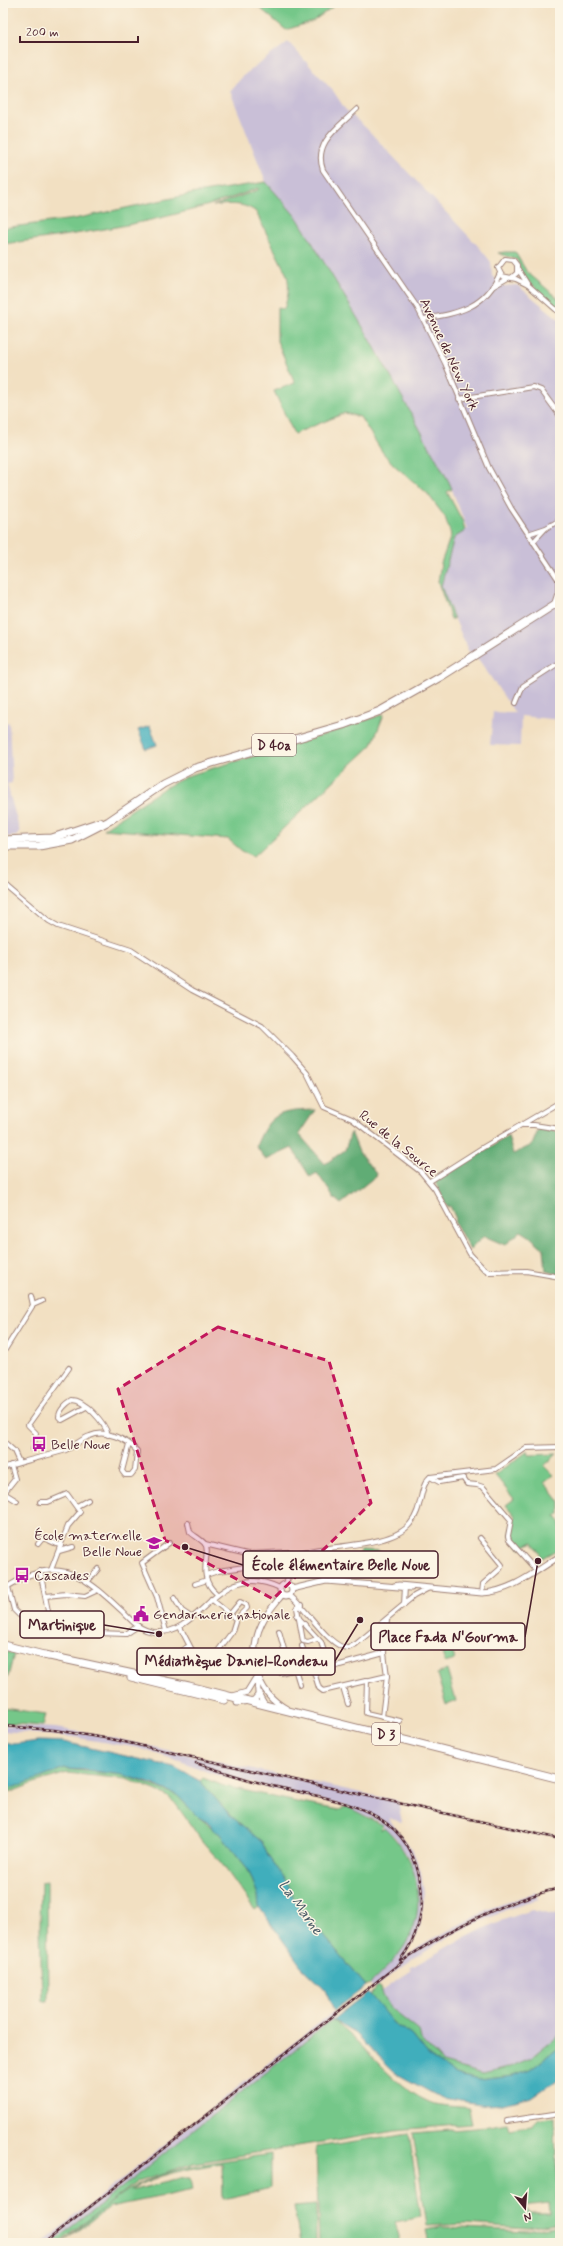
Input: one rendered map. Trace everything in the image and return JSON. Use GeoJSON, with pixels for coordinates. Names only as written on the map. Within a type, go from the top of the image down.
{"type":"FeatureCollection","features":[{"type":"Feature","properties":{"kind":"main road","name":"D 40a"},"geometry":{"type":"LineString","coordinates":[[3,846],[39,846],[65,842],[90,832],[163,784],[195,768],[343,725],[380,711],[442,676],[553,606],[560,600]]}},
{"type":"Feature","properties":{"kind":"main road","name":"D 40a"},"geometry":{"type":"LineString","coordinates":[[3,840],[52,838],[88,827],[123,811]]}},
{"type":"Feature","properties":{"kind":"main road","name":"D 3"},"geometry":{"type":"LineString","coordinates":[[5,1645],[237,1703],[289,1713],[560,1779]]}},
{"type":"Feature","properties":{"kind":"main road","name":"D 3"},"geometry":{"type":"LineString","coordinates":[[45,1655],[162,1679],[264,1704],[289,1713]]}},
{"type":"Feature","properties":{"kind":"street","name":"Avenue de New York"},"geometry":{"type":"LineString","coordinates":[[357,109],[326,140],[319,154],[321,166],[396,275],[424,319],[489,468],[528,534],[559,580]]}},
{"type":"Feature","properties":{"kind":"street"},"geometry":{"type":"LineString","coordinates":[[492,288],[500,273],[499,265],[505,259],[513,260],[528,285],[560,313]]}},
{"type":"Feature","properties":{"kind":"street"},"geometry":{"type":"LineString","coordinates":[[424,319],[459,312],[470,308],[492,288],[515,275],[518,268]]}},
{"type":"Feature","properties":{"kind":"street"},"geometry":{"type":"LineString","coordinates":[[500,273],[528,285]]}},
{"type":"Feature","properties":{"kind":"street"},"geometry":{"type":"LineString","coordinates":[[460,400],[537,388],[546,395],[560,416]]}},
{"type":"Feature","properties":{"kind":"street"},"geometry":{"type":"LineString","coordinates":[[528,534],[546,528],[560,520]]}},
{"type":"Feature","properties":{"kind":"street"},"geometry":{"type":"LineString","coordinates":[[533,542],[546,528]]}},
{"type":"Feature","properties":{"kind":"street"},"geometry":{"type":"LineString","coordinates":[[553,606],[558,592],[559,580]]}},
{"type":"Feature","properties":{"kind":"street"},"geometry":{"type":"LineString","coordinates":[[516,703],[523,686],[560,662]]}},
{"type":"Feature","properties":{"kind":"street","name":"Rue de la Source"},"geometry":{"type":"LineString","coordinates":[[3,882],[49,921],[58,926],[122,946],[192,990],[262,1026],[307,1073],[322,1105],[352,1119],[412,1165],[430,1181],[470,1254],[483,1268],[489,1272],[526,1271],[560,1277]]}},
{"type":"Feature","properties":{"kind":"street"},"geometry":{"type":"LineString","coordinates":[[430,1181],[560,1102]]}},
{"type":"Feature","properties":{"kind":"street"},"geometry":{"type":"LineString","coordinates":[[521,1126],[534,1124],[560,1129]]}},
{"type":"Feature","properties":{"kind":"street"},"geometry":{"type":"LineString","coordinates":[[31,1296],[33,1305]]}},
{"type":"Feature","properties":{"kind":"street"},"geometry":{"type":"LineString","coordinates":[[3,1353],[33,1305],[42,1301]]}},
{"type":"Feature","properties":{"kind":"street"},"geometry":{"type":"LineString","coordinates":[[33,1450],[36,1433],[28,1426],[69,1368]]}},
{"type":"Feature","properties":{"kind":"street"},"geometry":{"type":"LineString","coordinates":[[86,1407],[66,1419],[62,1420],[58,1417],[59,1413],[72,1400],[76,1400],[86,1407],[100,1419],[108,1435]]}},
{"type":"Feature","properties":{"kind":"street"},"geometry":{"type":"LineString","coordinates":[[3,1468],[18,1462],[66,1450],[92,1435],[108,1435],[129,1444],[137,1451],[138,1457],[134,1473],[125,1475],[122,1471],[129,1444]]}},
{"type":"Feature","properties":{"kind":"street"},"geometry":{"type":"LineString","coordinates":[[3,1441],[14,1451],[18,1462]]}},
{"type":"Feature","properties":{"kind":"street"},"geometry":{"type":"LineString","coordinates":[[188,1523],[190,1532],[205,1544],[248,1554],[289,1552],[297,1554],[387,1539],[400,1534],[417,1514],[423,1486],[430,1477],[496,1469],[526,1448],[560,1448]]}},
{"type":"Feature","properties":{"kind":"street"},"geometry":{"type":"LineString","coordinates":[[11,1465],[15,1479],[4,1493],[17,1501]]}},
{"type":"Feature","properties":{"kind":"street"},"geometry":{"type":"LineString","coordinates":[[430,1477],[439,1482],[463,1478],[467,1484],[477,1484],[483,1487],[511,1520],[508,1536],[509,1540],[536,1570]]}},
{"type":"Feature","properties":{"kind":"street"},"geometry":{"type":"LineString","coordinates":[[40,1502],[46,1502],[67,1494],[77,1506],[80,1513],[70,1522],[52,1570]]}},
{"type":"Feature","properties":{"kind":"street"},"geometry":{"type":"LineString","coordinates":[[77,1506],[88,1500]]}},
{"type":"Feature","properties":{"kind":"street"},"geometry":{"type":"LineString","coordinates":[[480,1538],[502,1565],[500,1569],[483,1584],[482,1593]]}},
{"type":"Feature","properties":{"kind":"street"},"geometry":{"type":"LineString","coordinates":[[38,1544],[42,1539],[46,1539],[60,1549],[72,1547]]}},
{"type":"Feature","properties":{"kind":"street"},"geometry":{"type":"LineString","coordinates":[[166,1632],[157,1598],[142,1563],[169,1543]]}},
{"type":"Feature","properties":{"kind":"street"},"geometry":{"type":"LineString","coordinates":[[205,1544],[207,1551],[204,1567],[207,1577],[217,1594]]}},
{"type":"Feature","properties":{"kind":"street"},"geometry":{"type":"LineString","coordinates":[[280,1588],[286,1584],[292,1561],[297,1554]]}},
{"type":"Feature","properties":{"kind":"street"},"geometry":{"type":"LineString","coordinates":[[289,1595],[292,1589],[323,1581],[482,1593],[495,1591],[510,1586],[560,1556]]}},
{"type":"Feature","properties":{"kind":"street"},"geometry":{"type":"LineString","coordinates":[[273,1566],[292,1561]]}},
{"type":"Feature","properties":{"kind":"street"},"geometry":{"type":"LineString","coordinates":[[195,1584],[218,1571],[244,1567]]}},
{"type":"Feature","properties":{"kind":"street"},"geometry":{"type":"LineString","coordinates":[[88,1581],[98,1568]]}},
{"type":"Feature","properties":{"kind":"street"},"geometry":{"type":"LineString","coordinates":[[3,1589],[40,1572],[52,1570],[70,1572],[88,1581],[138,1626],[153,1632],[166,1632],[180,1627],[217,1594],[231,1586],[249,1582],[266,1583],[280,1588]]}},
{"type":"Feature","properties":{"kind":"street"},"geometry":{"type":"LineString","coordinates":[[40,1572],[49,1616]]}},
{"type":"Feature","properties":{"kind":"street"},"geometry":{"type":"LineString","coordinates":[[286,1584],[292,1589]]}},
{"type":"Feature","properties":{"kind":"street"},"geometry":{"type":"LineString","coordinates":[[8,1587],[16,1614],[29,1617],[49,1616],[68,1626],[94,1632],[126,1634],[138,1626]]}},
{"type":"Feature","properties":{"kind":"street"},"geometry":{"type":"LineString","coordinates":[[404,1605],[405,1587]]}},
{"type":"Feature","properties":{"kind":"street"},"geometry":{"type":"LineString","coordinates":[[413,1587],[414,1596]]}},
{"type":"Feature","properties":{"kind":"street"},"geometry":{"type":"LineString","coordinates":[[280,1588],[282,1595]]}},
{"type":"Feature","properties":{"kind":"street"},"geometry":{"type":"LineString","coordinates":[[282,1595],[289,1595],[302,1605],[331,1640],[345,1648],[354,1646],[414,1596],[429,1588]]}},
{"type":"Feature","properties":{"kind":"street"},"geometry":{"type":"LineString","coordinates":[[46,1596],[66,1594],[85,1596],[98,1590]]}},
{"type":"Feature","properties":{"kind":"street"},"geometry":{"type":"LineString","coordinates":[[264,1704],[259,1696],[254,1653],[258,1634],[267,1614],[282,1595]]}},
{"type":"Feature","properties":{"kind":"street"},"geometry":{"type":"LineString","coordinates":[[174,1598],[181,1610],[191,1617]]}},
{"type":"Feature","properties":{"kind":"street"},"geometry":{"type":"LineString","coordinates":[[211,1599],[231,1614],[236,1620]]}},
{"type":"Feature","properties":{"kind":"street"},"geometry":{"type":"LineString","coordinates":[[189,1646],[182,1650],[181,1654],[208,1660],[212,1659],[232,1632],[236,1620],[247,1608],[246,1605],[240,1602],[231,1614]]}},
{"type":"Feature","properties":{"kind":"street"},"geometry":{"type":"LineString","coordinates":[[302,1605],[297,1608],[297,1616],[304,1642],[317,1639]]}},
{"type":"Feature","properties":{"kind":"street"},"geometry":{"type":"LineString","coordinates":[[297,1616],[322,1644],[329,1667]]}},
{"type":"Feature","properties":{"kind":"street"},"geometry":{"type":"LineString","coordinates":[[382,1717],[387,1676],[384,1653],[387,1619]]}},
{"type":"Feature","properties":{"kind":"street"},"geometry":{"type":"LineString","coordinates":[[180,1627],[189,1646],[197,1657]]}},
{"type":"Feature","properties":{"kind":"street"},"geometry":{"type":"LineString","coordinates":[[279,1631],[290,1671]]}},
{"type":"Feature","properties":{"kind":"street"},"geometry":{"type":"LineString","coordinates":[[302,1646],[308,1666]]}},
{"type":"Feature","properties":{"kind":"street"},"geometry":{"type":"LineString","coordinates":[[314,1672],[384,1653]]}},
{"type":"Feature","properties":{"kind":"street"},"geometry":{"type":"LineString","coordinates":[[281,1673],[312,1666],[319,1688],[323,1691],[387,1676]]}},
{"type":"Feature","properties":{"kind":"street"},"geometry":{"type":"LineString","coordinates":[[296,1669],[300,1685]]}},
{"type":"Feature","properties":{"kind":"street"},"geometry":{"type":"LineString","coordinates":[[257,1673],[261,1683],[272,1698],[289,1713]]}},
{"type":"Feature","properties":{"kind":"street"},"geometry":{"type":"LineString","coordinates":[[229,1696],[240,1695],[249,1690],[257,1673]]}},
{"type":"Feature","properties":{"kind":"street"},"geometry":{"type":"LineString","coordinates":[[367,1680],[366,1713],[400,1721]]}},
{"type":"Feature","properties":{"kind":"street"},"geometry":{"type":"LineString","coordinates":[[237,1703],[251,1701],[259,1696],[261,1683]]}},
{"type":"Feature","properties":{"kind":"street"},"geometry":{"type":"LineString","coordinates":[[343,1687],[348,1704]]}},
{"type":"Feature","properties":{"kind":"street"},"geometry":{"type":"LineString","coordinates":[[507,2121],[560,2113]]}},
{"type":"Feature","properties":{"kind":"highlighted area"},"geometry":{"type":"Polygon","coordinates":[[[218,1327],[329,1361],[371,1503],[273,1599],[165,1540],[118,1389],[218,1327]]]}},
{"type":"Feature","properties":{"kind":"shaded area"},"geometry":{"type":"Polygon","coordinates":[[[288,42],[334,92],[345,109],[366,128],[479,247],[491,262],[492,276],[504,286],[517,285],[560,320],[560,720],[521,716],[520,746],[490,745],[493,712],[515,713],[479,660],[469,653],[441,586],[454,538],[467,529],[449,482],[370,339],[298,219],[266,182],[230,91],[244,75],[288,42]]]}},
{"type":"Feature","properties":{"kind":"shaded area"},"geometry":{"type":"Polygon","coordinates":[[[9,722],[12,783],[7,784],[20,832],[17,836],[3,837],[3,724],[9,722]]]}},
{"type":"Feature","properties":{"kind":"shaded area"},"geometry":{"type":"Polygon","coordinates":[[[3,1725],[55,1728],[99,1735],[398,1801],[402,1822],[388,1818],[413,1851],[421,1872],[424,1892],[420,1926],[404,1959],[427,1942],[488,1909],[536,1892],[539,1899],[506,1910],[453,1934],[373,1988],[370,1984],[405,1945],[414,1925],[418,1903],[417,1882],[409,1858],[395,1837],[377,1821],[348,1807],[210,1773],[186,1763],[138,1748],[73,1737],[3,1731],[3,1725]]]}},
{"type":"Feature","properties":{"kind":"shaded area"},"geometry":{"type":"Polygon","coordinates":[[[532,1910],[552,1915],[560,1914],[560,2035],[531,2058],[507,2068],[483,2074],[443,2063],[421,2040],[419,2031],[390,2008],[380,1992],[412,1970],[410,1968],[451,1945],[495,1923],[532,1910]]]}},
{"type":"Feature","properties":{"kind":"shaded area"},"geometry":{"type":"Polygon","coordinates":[[[334,2011],[332,2020],[216,2114],[52,2243],[41,2243],[334,2011]]]}},
{"type":"Feature","properties":{"kind":"green space"},"geometry":{"type":"Polygon","coordinates":[[[254,3],[338,3],[313,21],[286,30],[254,3]]]}},
{"type":"Feature","properties":{"kind":"green space"},"geometry":{"type":"Polygon","coordinates":[[[266,182],[298,219],[370,339],[449,482],[452,489],[447,492],[463,522],[465,531],[454,538],[441,586],[454,619],[451,619],[438,582],[441,563],[451,535],[445,517],[427,493],[394,465],[383,453],[360,417],[345,413],[294,434],[274,391],[295,383],[277,341],[277,308],[284,309],[288,288],[287,275],[256,212],[241,205],[230,204],[213,206],[258,190],[258,188],[196,209],[165,217],[100,230],[3,244],[3,228],[74,219],[196,193],[266,182]]]}},
{"type":"Feature","properties":{"kind":"green space"},"geometry":{"type":"Polygon","coordinates":[[[515,252],[527,272],[560,300],[560,310],[521,273],[517,260],[498,253],[515,252]]]}},
{"type":"Feature","properties":{"kind":"green space"},"geometry":{"type":"Polygon","coordinates":[[[384,714],[372,745],[254,856],[242,851],[228,839],[103,829],[164,788],[190,775],[324,735],[384,714]]]}},
{"type":"Feature","properties":{"kind":"green space"},"geometry":{"type":"Polygon","coordinates":[[[315,1110],[299,1134],[325,1164],[345,1150],[351,1132],[359,1152],[377,1175],[341,1204],[335,1199],[317,1173],[310,1177],[292,1148],[266,1160],[256,1146],[266,1126],[278,1116],[293,1111],[315,1110]]]}},
{"type":"Feature","properties":{"kind":"green space"},"geometry":{"type":"Polygon","coordinates":[[[539,1128],[560,1132],[560,1275],[546,1271],[544,1249],[521,1231],[505,1245],[484,1236],[470,1250],[454,1221],[456,1219],[450,1206],[447,1207],[435,1182],[508,1136],[513,1154],[532,1145],[539,1128]]]}},
{"type":"Feature","properties":{"kind":"green space"},"geometry":{"type":"Polygon","coordinates":[[[528,1451],[529,1455],[557,1454],[544,1466],[553,1475],[544,1482],[560,1502],[560,1514],[556,1517],[560,1522],[560,1548],[542,1558],[533,1542],[520,1549],[510,1535],[515,1516],[506,1505],[514,1499],[495,1475],[528,1451]]]}},
{"type":"Feature","properties":{"kind":"green space"},"geometry":{"type":"Polygon","coordinates":[[[360,1550],[379,1551],[378,1560],[359,1560],[360,1550]]]}},
{"type":"Feature","properties":{"kind":"green space"},"geometry":{"type":"Polygon","coordinates":[[[449,1640],[455,1660],[445,1663],[439,1643],[449,1640]]]}},
{"type":"Feature","properties":{"kind":"green space"},"geometry":{"type":"Polygon","coordinates":[[[3,1651],[14,1654],[8,1677],[3,1676],[3,1651]]]}},
{"type":"Feature","properties":{"kind":"green space"},"geometry":{"type":"Polygon","coordinates":[[[447,1670],[456,1701],[446,1705],[437,1674],[447,1670]]]}},
{"type":"Feature","properties":{"kind":"green space"},"geometry":{"type":"Polygon","coordinates":[[[3,1708],[46,1714],[43,1726],[3,1723],[3,1708]]]}},
{"type":"Feature","properties":{"kind":"green space"},"geometry":{"type":"Polygon","coordinates":[[[65,1769],[124,1775],[177,1795],[196,1815],[219,1833],[248,1869],[258,1895],[259,1907],[255,1910],[175,1803],[167,1796],[155,1790],[126,1779],[67,1773],[37,1782],[3,1795],[3,1791],[65,1769]]]}},
{"type":"Feature","properties":{"kind":"green space"},"geometry":{"type":"Polygon","coordinates":[[[203,1778],[224,1786],[301,1803],[339,1810],[348,1807],[382,1825],[381,1830],[384,1827],[395,1839],[405,1853],[412,1867],[418,1898],[417,1914],[413,1930],[405,1945],[389,1966],[370,1984],[366,1986],[294,1900],[289,1886],[268,1856],[262,1842],[231,1816],[200,1781],[203,1778]]]}},
{"type":"Feature","properties":{"kind":"green space"},"geometry":{"type":"Polygon","coordinates":[[[47,1881],[48,2001],[42,2001],[40,1927],[41,1882],[47,1881]]]}},
{"type":"Feature","properties":{"kind":"green space"},"geometry":{"type":"Polygon","coordinates":[[[377,1986],[380,1988],[390,2008],[419,2031],[421,2040],[443,2063],[483,2074],[507,2068],[531,2058],[560,2035],[560,2047],[530,2070],[513,2076],[480,2080],[462,2076],[451,2072],[428,2055],[412,2035],[393,2023],[370,1996],[377,1986]]]}},
{"type":"Feature","properties":{"kind":"green space"},"geometry":{"type":"Polygon","coordinates":[[[332,2020],[345,2030],[390,2075],[415,2094],[433,2104],[469,2108],[472,2124],[395,2130],[194,2163],[138,2181],[59,2243],[52,2243],[332,2020]]]}},
{"type":"Feature","properties":{"kind":"green space"},"geometry":{"type":"Polygon","coordinates":[[[555,2116],[557,2200],[560,2200],[560,2222],[528,2228],[464,2224],[427,2226],[413,2133],[476,2128],[507,2123],[509,2129],[531,2125],[537,2119],[555,2116]],[[549,2203],[522,2206],[531,2213],[550,2213],[549,2203]]]}},
{"type":"Feature","properties":{"kind":"green space"},"geometry":{"type":"Polygon","coordinates":[[[409,2133],[421,2217],[395,2222],[401,2243],[319,2243],[316,2147],[409,2133]]]}},
{"type":"Feature","properties":{"kind":"green space"},"geometry":{"type":"Polygon","coordinates":[[[271,2154],[271,2188],[223,2199],[222,2163],[174,2172],[150,2180],[130,2191],[184,2178],[191,2178],[193,2190],[110,2207],[62,2243],[128,2190],[152,2178],[168,2172],[202,2164],[271,2154]]]}},
{"type":"Feature","properties":{"kind":"green space"},"geometry":{"type":"Polygon","coordinates":[[[316,2205],[316,2243],[300,2243],[294,2207],[316,2205]]]}},
{"type":"Feature","properties":{"kind":"green space"},"geometry":{"type":"Polygon","coordinates":[[[560,2225],[560,2243],[429,2243],[426,2230],[441,2227],[527,2231],[560,2225]]]}},
{"type":"Feature","properties":{"kind":"water"},"geometry":{"type":"Polygon","coordinates":[[[150,726],[157,745],[146,749],[138,730],[150,726]]]}},
{"type":"Feature","properties":{"kind":"water"},"geometry":{"type":"Polygon","coordinates":[[[39,1741],[64,1742],[174,1767],[200,1781],[231,1816],[262,1842],[268,1856],[289,1886],[294,1900],[366,1986],[334,2011],[324,1988],[301,1966],[259,1907],[258,1895],[248,1869],[219,1833],[213,1830],[210,1824],[197,1816],[177,1795],[152,1784],[124,1775],[65,1769],[3,1791],[3,1761],[8,1754],[3,1751],[3,1742],[14,1744],[39,1741]]]}},
{"type":"Feature","properties":{"kind":"water"},"geometry":{"type":"Polygon","coordinates":[[[368,1992],[393,2023],[412,2035],[428,2055],[451,2072],[480,2080],[513,2076],[530,2070],[560,2047],[560,2078],[532,2097],[502,2104],[487,2105],[441,2098],[397,2074],[355,2033],[332,2020],[368,1992]]]}},
{"type":"Feature","properties":{"kind":"railway"},"geometry":{"type":"LineString","coordinates":[[3,1726],[54,1730],[111,1739],[560,1839]]}},
{"type":"Feature","properties":{"kind":"railway"},"geometry":{"type":"LineString","coordinates":[[196,1763],[256,1782],[348,1804],[369,1812],[387,1824],[403,1839],[414,1860],[421,1886],[422,1906],[415,1935],[411,1944],[400,1960]]}},
{"type":"Feature","properties":{"kind":"railway"},"geometry":{"type":"LineString","coordinates":[[44,2243],[408,1957],[462,1925],[500,1907],[540,1893],[560,1888]]}},
{"type":"Feature","properties":{"kind":"place","name":"Belle Noue"},"geometry":{"type":"Point","coordinates":[39,1444]}},
{"type":"Feature","properties":{"kind":"place","name":"École maternelle Belle Noue"},"geometry":{"type":"Point","coordinates":[154,1543]}},
{"type":"Feature","properties":{"kind":"place","name":"École élémentaire Belle Noue"},"geometry":{"type":"Point","coordinates":[185,1547]}},
{"type":"Feature","properties":{"kind":"place","name":"Place Fada N'Gourma"},"geometry":{"type":"Point","coordinates":[538,1561]}},
{"type":"Feature","properties":{"kind":"place","name":"Cascades"},"geometry":{"type":"Point","coordinates":[22,1575]}},
{"type":"Feature","properties":{"kind":"place","name":"Gendarmerie nationale"},"geometry":{"type":"Point","coordinates":[141,1614]}},
{"type":"Feature","properties":{"kind":"place","name":"Médiathèque Daniel-Rondeau"},"geometry":{"type":"Point","coordinates":[360,1620]}},
{"type":"Feature","properties":{"kind":"place","name":"Martinique"},"geometry":{"type":"Point","coordinates":[159,1634]}},
{"type":"Feature","properties":{"kind":"water label","name":"La Marne"},"geometry":{"type":"Point","coordinates":[301,1907]}}]}
